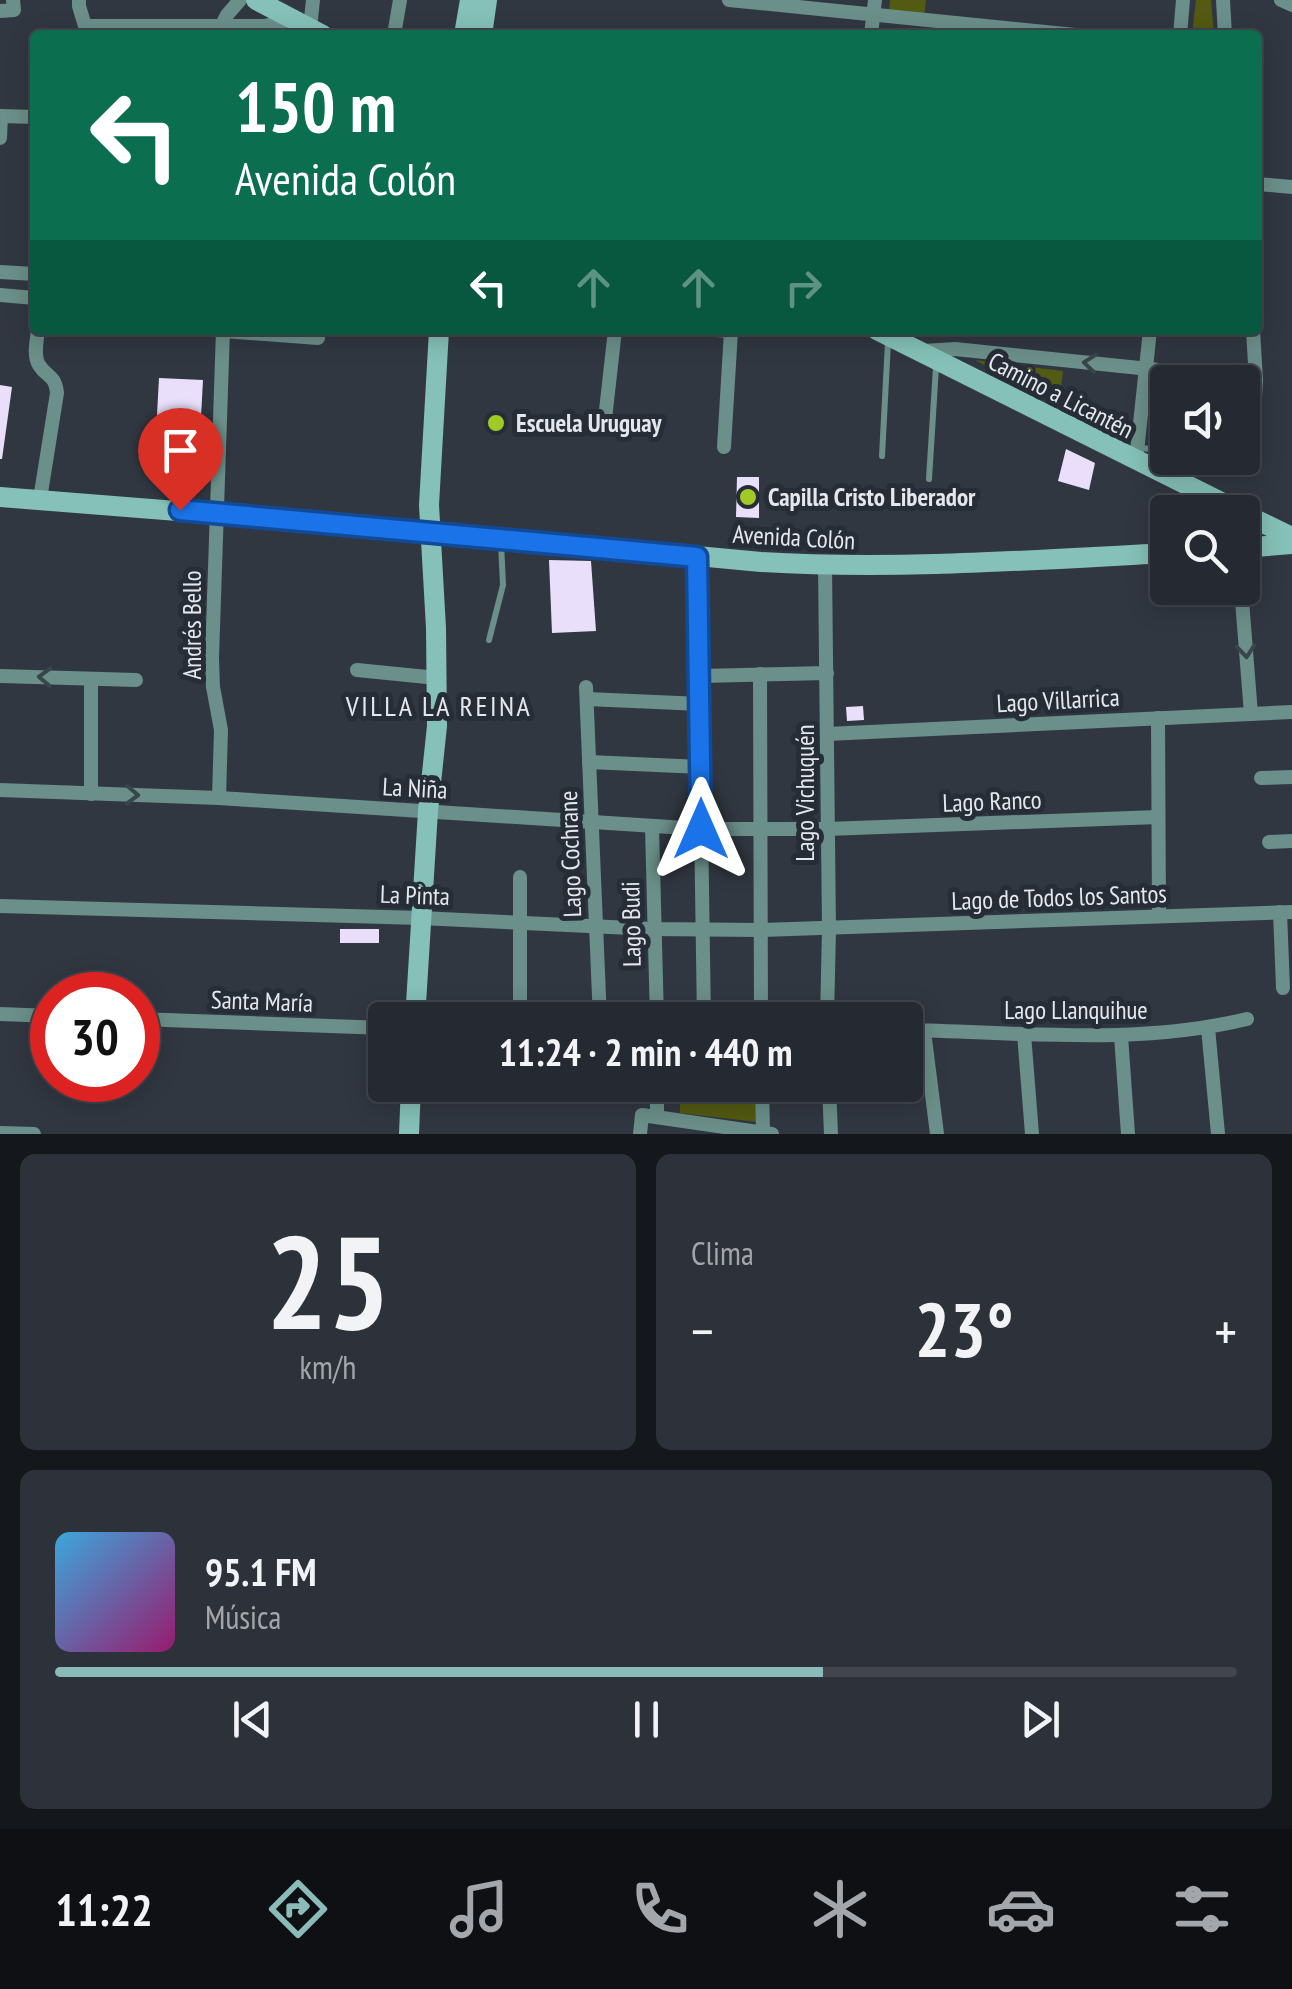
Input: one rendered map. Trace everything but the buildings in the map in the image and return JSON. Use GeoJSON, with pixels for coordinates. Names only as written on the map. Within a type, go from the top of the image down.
{"type":"FeatureCollection","features":[{"type":"Feature","properties":{"kind":"street"},"geometry":{"type":"LineString","coordinates":[[79,0],[85,26],[192,30]]}},
{"type":"Feature","properties":{"kind":"street"},"geometry":{"type":"LineString","coordinates":[[219,30],[240,0]]}},
{"type":"Feature","properties":{"kind":"street"},"geometry":{"type":"LineString","coordinates":[[256,0],[308,27]]}},
{"type":"Feature","properties":{"kind":"street"},"geometry":{"type":"LineString","coordinates":[[308,27],[313,0]]}},
{"type":"Feature","properties":{"kind":"street"},"geometry":{"type":"LineString","coordinates":[[395,30],[400,0]]}},
{"type":"Feature","properties":{"kind":"street"},"geometry":{"type":"LineString","coordinates":[[465,30],[470,0]]}},
{"type":"Feature","properties":{"kind":"street"},"geometry":{"type":"LineString","coordinates":[[483,30],[488,0]]}},
{"type":"Feature","properties":{"kind":"street"},"geometry":{"type":"LineString","coordinates":[[729,0],[874,7],[1039,30]]}},
{"type":"Feature","properties":{"kind":"street"},"geometry":{"type":"LineString","coordinates":[[1181,30],[1184,0]]}},
{"type":"Feature","properties":{"kind":"street"},"geometry":{"type":"LineString","coordinates":[[1223,0],[1225,30]]}},
{"type":"Feature","properties":{"kind":"street"},"geometry":{"type":"LineString","coordinates":[[1281,0],[1292,5]]}},
{"type":"Feature","properties":{"kind":"street"},"geometry":{"type":"LineString","coordinates":[[228,30],[308,27]]}},
{"type":"Feature","properties":{"kind":"street"},"geometry":{"type":"LineString","coordinates":[[0,138],[1,116],[30,117]]}},
{"type":"Feature","properties":{"kind":"street"},"geometry":{"type":"LineString","coordinates":[[1262,184],[1292,188]]}},
{"type":"Feature","properties":{"kind":"street"},"geometry":{"type":"LineString","coordinates":[[0,272],[30,274]]}},
{"type":"Feature","properties":{"kind":"street"},"geometry":{"type":"LineString","coordinates":[[0,295],[30,298]]}},
{"type":"Feature","properties":{"kind":"street"},"geometry":{"type":"LineString","coordinates":[[38,335],[36,360],[54,379],[58,393],[40,500]]}},
{"type":"Feature","properties":{"kind":"street","name":"Andrés Bello"},"geometry":{"type":"LineString","coordinates":[[219,798],[221,722],[212,658],[223,335]]}},
{"type":"Feature","properties":{"kind":"street","name":"Andrés Bello"},"geometry":{"type":"LineString","coordinates":[[277,335],[318,338]]}},
{"type":"Feature","properties":{"kind":"street"},"geometry":{"type":"LineString","coordinates":[[416,1002],[436,726],[429,505],[439,335]]}},
{"type":"Feature","properties":{"kind":"street"},"geometry":{"type":"LineString","coordinates":[[604,428],[614,335]]}},
{"type":"Feature","properties":{"kind":"street"},"geometry":{"type":"LineString","coordinates":[[724,447],[730,335]]}},
{"type":"Feature","properties":{"kind":"street","name":"Camino a Licantén"},"geometry":{"type":"LineString","coordinates":[[887,335],[1137,454],[1207,495]]}},
{"type":"Feature","properties":{"kind":"street"},"geometry":{"type":"LineString","coordinates":[[1137,454],[1149,335]]}},
{"type":"Feature","properties":{"kind":"street"},"geometry":{"type":"LineString","coordinates":[[1252,335],[1255,365]]}},
{"type":"Feature","properties":{"kind":"street"},"geometry":{"type":"LineString","coordinates":[[928,356],[955,350],[1150,369]]}},
{"type":"Feature","properties":{"kind":"street","name":"Avenida Colón"},"geometry":{"type":"LineString","coordinates":[[0,497],[826,566],[943,565],[1150,553]]}},
{"type":"Feature","properties":{"kind":"street","name":"Camino a Licantén"},"geometry":{"type":"LineString","coordinates":[[1260,529],[1284,545]]}},
{"type":"Feature","properties":{"kind":"street"},"geometry":{"type":"LineString","coordinates":[[697,557],[704,1002]]}},
{"type":"Feature","properties":{"kind":"street","name":"Lago Vichuquén"},"geometry":{"type":"LineString","coordinates":[[826,566],[827,1002]]}},
{"type":"Feature","properties":{"kind":"street"},"geometry":{"type":"LineString","coordinates":[[1242,605],[1251,714]]}},
{"type":"Feature","properties":{"kind":"street"},"geometry":{"type":"LineString","coordinates":[[356,670],[436,678]]}},
{"type":"Feature","properties":{"kind":"street"},"geometry":{"type":"LineString","coordinates":[[700,676],[827,673]]}},
{"type":"Feature","properties":{"kind":"street"},"geometry":{"type":"LineString","coordinates":[[760,674],[761,1002]]}},
{"type":"Feature","properties":{"kind":"street"},"geometry":{"type":"LineString","coordinates":[[0,676],[136,680]]}},
{"type":"Feature","properties":{"kind":"street"},"geometry":{"type":"LineString","coordinates":[[91,678],[91,794]]}},
{"type":"Feature","properties":{"kind":"street","name":"Lago Cochrane"},"geometry":{"type":"LineString","coordinates":[[599,1002],[586,693],[701,704]]}},
{"type":"Feature","properties":{"kind":"street","name":"Lago Villarrica"},"geometry":{"type":"LineString","coordinates":[[827,734],[1292,712]]}},
{"type":"Feature","properties":{"kind":"street"},"geometry":{"type":"LineString","coordinates":[[1158,718],[1159,915]]}},
{"type":"Feature","properties":{"kind":"street"},"geometry":{"type":"LineString","coordinates":[[590,762],[701,766]]}},
{"type":"Feature","properties":{"kind":"street"},"geometry":{"type":"LineString","coordinates":[[1260,778],[1292,777]]}},
{"type":"Feature","properties":{"kind":"street","name":"La Niña"},"geometry":{"type":"LineString","coordinates":[[0,790],[219,798],[592,820],[652,828],[827,829]]}},
{"type":"Feature","properties":{"kind":"street","name":"Lago Ranco"},"geometry":{"type":"LineString","coordinates":[[827,829],[1158,817]]}},
{"type":"Feature","properties":{"kind":"street","name":"Lago Budi"},"geometry":{"type":"LineString","coordinates":[[652,828],[656,1002]]}},
{"type":"Feature","properties":{"kind":"street"},"geometry":{"type":"LineString","coordinates":[[1268,842],[1292,842]]}},
{"type":"Feature","properties":{"kind":"street"},"geometry":{"type":"LineString","coordinates":[[520,877],[520,1002]]}},
{"type":"Feature","properties":{"kind":"street","name":"La Pinta"},"geometry":{"type":"LineString","coordinates":[[0,906],[653,928],[829,929]]}},
{"type":"Feature","properties":{"kind":"street"},"geometry":{"type":"LineString","coordinates":[[1283,988],[1286,912]]}},
{"type":"Feature","properties":{"kind":"street","name":"Lago de Todos los Santos"},"geometry":{"type":"LineString","coordinates":[[829,929],[1286,912]]}},
{"type":"Feature","properties":{"kind":"street"},"geometry":{"type":"LineString","coordinates":[[0,1014],[30,1015]]}},
{"type":"Feature","properties":{"kind":"street","name":"Lago Llanquihue"},"geometry":{"type":"LineString","coordinates":[[924,1030],[1121,1036],[1208,1028],[1247,1019]]}},
{"type":"Feature","properties":{"kind":"street","name":"Santa María"},"geometry":{"type":"LineString","coordinates":[[160,1020],[368,1027]]}},
{"type":"Feature","properties":{"kind":"street"},"geometry":{"type":"LineString","coordinates":[[1208,1028],[1218,1134]]}},
{"type":"Feature","properties":{"kind":"street"},"geometry":{"type":"LineString","coordinates":[[924,1030],[937,1134]]}},
{"type":"Feature","properties":{"kind":"street"},"geometry":{"type":"LineString","coordinates":[[1024,1034],[1032,1134]]}},
{"type":"Feature","properties":{"kind":"street"},"geometry":{"type":"LineString","coordinates":[[1121,1036],[1128,1134]]}},
{"type":"Feature","properties":{"kind":"street"},"geometry":{"type":"LineString","coordinates":[[408,1134],[411,1102]]}},
{"type":"Feature","properties":{"kind":"street"},"geometry":{"type":"LineString","coordinates":[[640,1134],[653,1102]]}},
{"type":"Feature","properties":{"kind":"street"},"geometry":{"type":"LineString","coordinates":[[649,1116],[767,1133],[764,1102]]}},
{"type":"Feature","properties":{"kind":"street"},"geometry":{"type":"LineString","coordinates":[[830,1102],[831,1134]]}},
{"type":"Feature","properties":{"kind":"street"},"geometry":{"type":"LineString","coordinates":[[0,1133],[34,1134]]}},
{"type":"Feature","properties":{"kind":"lane"},"geometry":{"type":"LineString","coordinates":[[882,456],[883,335]]}},
{"type":"Feature","properties":{"kind":"lane"},"geometry":{"type":"LineString","coordinates":[[928,356],[929,480]]}},
{"type":"Feature","properties":{"kind":"lane"},"geometry":{"type":"LineString","coordinates":[[1137,454],[1150,452]]}},
{"type":"Feature","properties":{"kind":"lane"},"geometry":{"type":"LineString","coordinates":[[489,640],[503,585],[501,538]]}},
{"type":"Feature","properties":{"kind":"green space"},"geometry":{"type":"Polygon","coordinates":[[[890,0],[926,0],[924,16],[889,13],[890,0]]]}},
{"type":"Feature","properties":{"kind":"green space"},"geometry":{"type":"Polygon","coordinates":[[[1196,0],[1211,0],[1214,30],[1193,30],[1196,0]]]}},
{"type":"Feature","properties":{"kind":"green space"},"geometry":{"type":"Polygon","coordinates":[[[975,360],[1063,371],[1059,405],[975,360]]]}},
{"type":"Feature","properties":{"kind":"green space"},"geometry":{"type":"Polygon","coordinates":[[[680,1102],[765,1102],[766,1123],[680,1113],[680,1102]]]}},
{"type":"Feature","properties":{"kind":"place","name":"Escuela Uruguay"},"geometry":{"type":"Point","coordinates":[496,423]}},
{"type":"Feature","properties":{"kind":"place","name":"Capilla Cristo Liberador"},"geometry":{"type":"Point","coordinates":[748,497]}},
{"type":"Feature","properties":{"kind":"district","name":"VILLA LA REINA"},"geometry":{"type":"Point","coordinates":[439,705]}},
{"type":"Feature","properties":{"kind":"route"},"geometry":{"type":"LineString","coordinates":[[180,510],[697,557],[701,829]]}}]}
